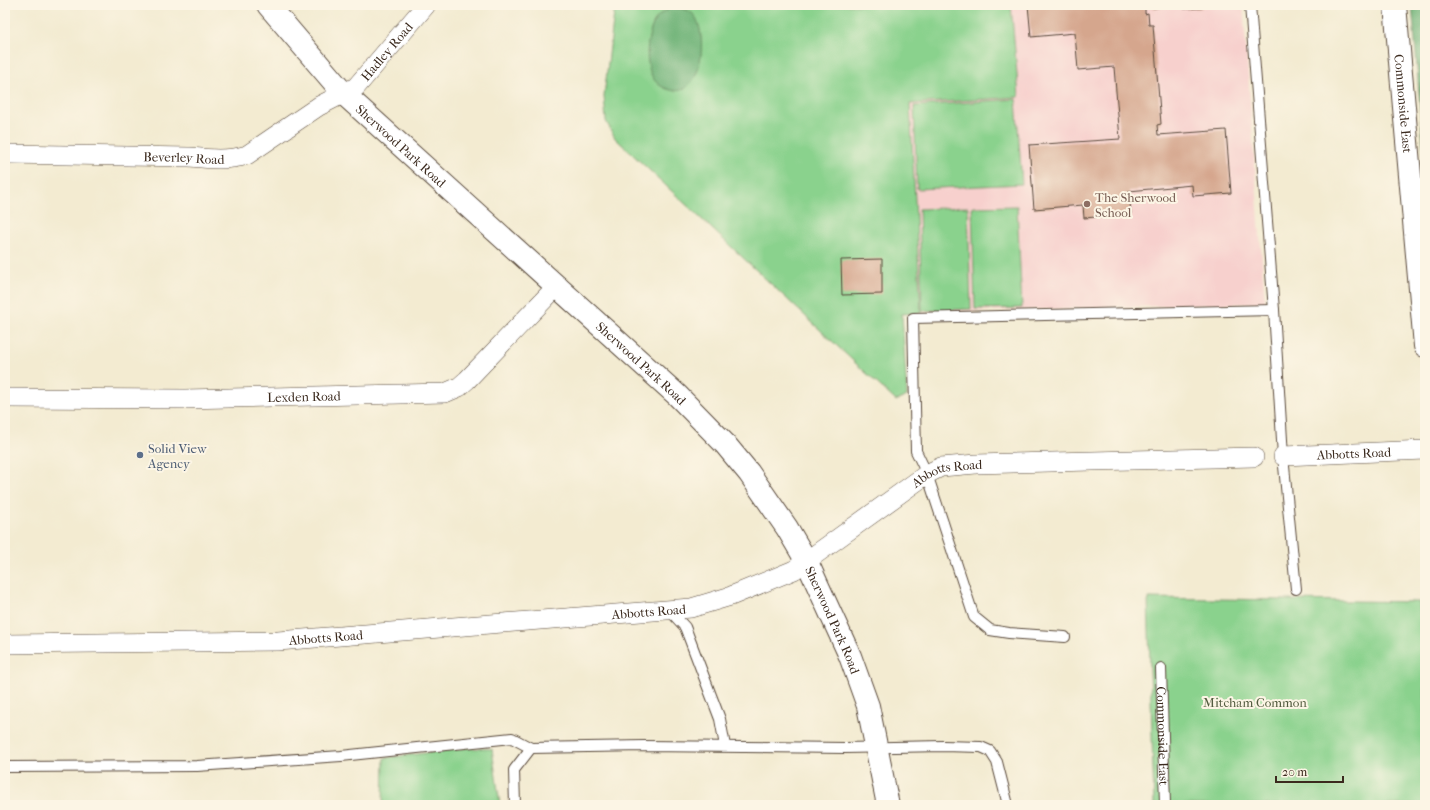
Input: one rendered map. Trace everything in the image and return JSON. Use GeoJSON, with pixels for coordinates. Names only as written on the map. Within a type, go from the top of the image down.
{"type":"FeatureCollection","features":[{"type":"Feature","properties":{"kind":"street","name":"Sherwood Park Road"},"geometry":{"type":"LineString","coordinates":[[268,5],[344,94],[558,285],[678,395],[725,444],[760,489],[807,562],[850,656],[868,706],[888,805]]}},
{"type":"Feature","properties":{"kind":"street","name":"Hadley Road"},"geometry":{"type":"LineString","coordinates":[[344,94],[362,81],[426,5]]}},
{"type":"Feature","properties":{"kind":"street","name":"Commonside East"},"geometry":{"type":"LineString","coordinates":[[1395,5],[1425,346]]}},
{"type":"Feature","properties":{"kind":"street","name":"Beverley Road"},"geometry":{"type":"LineString","coordinates":[[5,154],[234,159],[247,155],[319,106],[344,94]]}},
{"type":"Feature","properties":{"kind":"street","name":"Lexden Road"},"geometry":{"type":"LineString","coordinates":[[5,398],[185,399],[445,393],[459,387],[467,380],[558,285]]}},
{"type":"Feature","properties":{"kind":"street","name":"Abbotts Road"},"geometry":{"type":"LineString","coordinates":[[1283,456],[1425,450]]}},
{"type":"Feature","properties":{"kind":"street","name":"Abbotts Road"},"geometry":{"type":"LineString","coordinates":[[5,644],[278,641],[670,611],[691,608],[713,603],[794,570],[927,474],[941,467],[976,464],[1254,457]]}},
{"type":"Feature","properties":{"kind":"lane"},"geometry":{"type":"LineString","coordinates":[[1250,5],[1274,310],[1283,456],[1296,589]]}},
{"type":"Feature","properties":{"kind":"lane"},"geometry":{"type":"LineString","coordinates":[[1065,636],[1009,634],[990,630],[974,618],[927,474],[916,452],[913,318],[1274,310]]}},
{"type":"Feature","properties":{"kind":"lane"},"geometry":{"type":"LineString","coordinates":[[670,611],[685,627],[720,719],[725,746]]}},
{"type":"Feature","properties":{"kind":"lane","name":"Commonside East"},"geometry":{"type":"LineString","coordinates":[[1161,668],[1165,805]]}},
{"type":"Feature","properties":{"kind":"lane"},"geometry":{"type":"LineString","coordinates":[[5,767],[205,766],[341,756],[512,738],[531,748],[725,746],[877,748],[943,746],[985,748],[997,762],[1008,805]]}},
{"type":"Feature","properties":{"kind":"lane"},"geometry":{"type":"LineString","coordinates":[[515,805],[514,770],[531,748]]}},
{"type":"Feature","properties":{"kind":"shaded area","name":"The Sherwood School"},"geometry":{"type":"Polygon","coordinates":[[[1011,5],[1243,5],[1265,303],[921,313],[910,104],[1019,97],[1011,5]]]}},
{"type":"Feature","properties":{"kind":"green space"},"geometry":{"type":"Polygon","coordinates":[[[615,5],[1011,5],[1019,97],[910,104],[921,313],[902,314],[907,396],[896,401],[615,138],[606,121],[604,96],[615,5]]]}},
{"type":"Feature","properties":{"kind":"green space"},"geometry":{"type":"Polygon","coordinates":[[[1412,5],[1425,5],[1425,168],[1412,5]]]}},
{"type":"Feature","properties":{"kind":"green space"},"geometry":{"type":"Polygon","coordinates":[[[671,8],[679,8],[690,11],[698,21],[701,34],[699,64],[694,78],[687,87],[675,91],[661,86],[655,81],[648,64],[647,54],[649,35],[652,26],[659,16],[671,8]]]}},
{"type":"Feature","properties":{"kind":"green space"},"geometry":{"type":"Polygon","coordinates":[[[1016,99],[1022,184],[917,189],[914,106],[1016,99]]]}},
{"type":"Feature","properties":{"kind":"green space"},"geometry":{"type":"Polygon","coordinates":[[[1017,206],[1022,308],[975,309],[972,207],[1017,206]]]}},
{"type":"Feature","properties":{"kind":"green space"},"geometry":{"type":"Polygon","coordinates":[[[968,207],[971,309],[922,311],[919,209],[968,207]]]}},
{"type":"Feature","properties":{"kind":"green space","name":"Mitcham Common"},"geometry":{"type":"Polygon","coordinates":[[[1148,598],[1419,602],[1425,661],[1425,805],[1154,805],[1148,598]]]}},
{"type":"Feature","properties":{"kind":"green space"},"geometry":{"type":"Polygon","coordinates":[[[467,748],[492,749],[500,805],[383,805],[384,758],[467,748]]]}},
{"type":"Feature","properties":{"kind":"building"},"geometry":{"type":"Polygon","coordinates":[[[1028,5],[1145,5],[1145,14],[1148,13],[1149,25],[1153,25],[1161,124],[1157,125],[1158,135],[1226,130],[1231,193],[1193,196],[1192,185],[1129,191],[1131,214],[1084,218],[1083,205],[1034,209],[1029,145],[1120,139],[1114,67],[1078,70],[1075,33],[1031,37],[1028,5]]]}},
{"type":"Feature","properties":{"kind":"building"},"geometry":{"type":"Polygon","coordinates":[[[1152,5],[1178,5],[1178,6],[1153,8],[1152,5]]]}},
{"type":"Feature","properties":{"kind":"building"},"geometry":{"type":"Polygon","coordinates":[[[1184,5],[1201,5],[1202,8],[1184,9],[1184,5]]]}},
{"type":"Feature","properties":{"kind":"building"},"geometry":{"type":"Polygon","coordinates":[[[882,259],[882,294],[842,295],[841,260],[882,259]]]}},
{"type":"Feature","properties":{"kind":"place","name":"The Sherwood School"},"geometry":{"type":"Point","coordinates":[1087,204]}},
{"type":"Feature","properties":{"kind":"place","name":"Solid View Agency"},"geometry":{"type":"Point","coordinates":[140,455]}}]}
